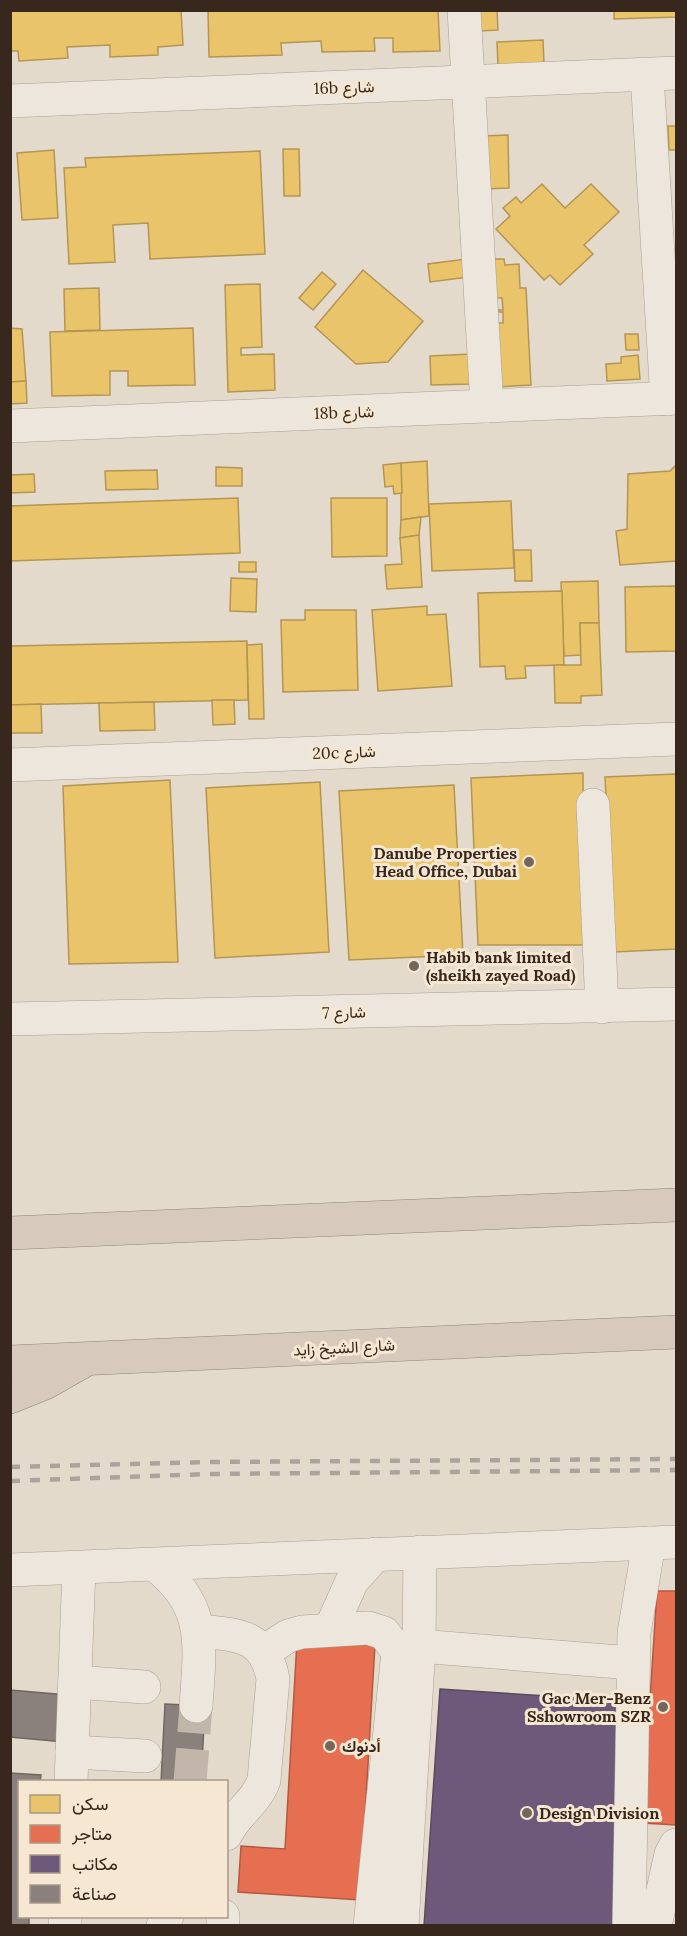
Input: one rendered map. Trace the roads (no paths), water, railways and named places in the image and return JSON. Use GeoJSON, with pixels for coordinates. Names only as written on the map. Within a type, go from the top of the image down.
{"type":"FeatureCollection","features":[{"type":"Feature","properties":{"kind":"highway"},"geometry":{"type":"LineString","coordinates":[[10,1233],[676,1205]]}},
{"type":"Feature","properties":{"kind":"highway","name":"شارع الشيخ زايد"},"geometry":{"type":"LineString","coordinates":[[10,1362],[676,1332]]}},
{"type":"Feature","properties":{"kind":"highway"},"geometry":{"type":"LineString","coordinates":[[10,1397],[45,1383],[88,1359]]}},
{"type":"Feature","properties":{"kind":"street"},"geometry":{"type":"LineString","coordinates":[[464,10],[487,406]]}},
{"type":"Feature","properties":{"kind":"street"},"geometry":{"type":"LineString","coordinates":[[662,74],[672,398]]}},
{"type":"Feature","properties":{"kind":"street","name":"16b شارع"},"geometry":{"type":"LineString","coordinates":[[10,101],[662,74]]}},
{"type":"Feature","properties":{"kind":"street","name":"18b شارع"},"geometry":{"type":"LineString","coordinates":[[10,426],[672,398]]}},
{"type":"Feature","properties":{"kind":"street","name":"20c شارع"},"geometry":{"type":"LineString","coordinates":[[10,765],[676,739]]}},
{"type":"Feature","properties":{"kind":"street"},"geometry":{"type":"LineString","coordinates":[[593,806],[602,1007]]}},
{"type":"Feature","properties":{"kind":"street","name":"شارع 7"},"geometry":{"type":"LineString","coordinates":[[10,1019],[676,1004]]}},
{"type":"Feature","properties":{"kind":"street"},"geometry":{"type":"LineString","coordinates":[[10,1570],[663,1542],[637,1604],[632,1663],[654,1924]]}},
{"type":"Feature","properties":{"kind":"street"},"geometry":{"type":"LineString","coordinates":[[402,1926],[419,1646],[420,1552]]}},
{"type":"Feature","properties":{"kind":"street"},"geometry":{"type":"LineString","coordinates":[[330,1630],[352,1581],[376,1554]]}},
{"type":"Feature","properties":{"kind":"street"},"geometry":{"type":"LineString","coordinates":[[155,1565],[180,1587],[193,1612],[199,1631],[196,1706]]}},
{"type":"Feature","properties":{"kind":"street"},"geometry":{"type":"LineString","coordinates":[[79,1568],[71,1767],[145,1756]]}},
{"type":"Feature","properties":{"kind":"street"},"geometry":{"type":"LineString","coordinates":[[264,1652],[288,1636],[330,1630],[376,1629],[391,1639],[398,1652],[370,1926]]}},
{"type":"Feature","properties":{"kind":"street"},"geometry":{"type":"LineString","coordinates":[[199,1631],[240,1635],[253,1642],[264,1652],[270,1664],[273,1679],[264,1780],[259,1795],[228,1830]]}},
{"type":"Feature","properties":{"kind":"street"},"geometry":{"type":"LineString","coordinates":[[419,1646],[632,1663]]}},
{"type":"Feature","properties":{"kind":"street"},"geometry":{"type":"LineString","coordinates":[[75,1682],[144,1687]]}},
{"type":"Feature","properties":{"kind":"street"},"geometry":{"type":"LineString","coordinates":[[654,1924],[670,1854],[676,1845]]}},
{"type":"Feature","properties":{"kind":"tunnel"},"geometry":{"type":"LineString","coordinates":[[190,1780],[196,1706]]}},
{"type":"Feature","properties":{"kind":"railway"},"geometry":{"type":"LineString","coordinates":[[10,1467],[210,1462],[676,1459]]}},
{"type":"Feature","properties":{"kind":"railway"},"geometry":{"type":"LineString","coordinates":[[10,1481],[209,1474],[676,1470]]}},
{"type":"Feature","properties":{"kind":"place","name":"Danube Properties Head Office, Dubai"},"geometry":{"type":"Point","coordinates":[529,862]}},
{"type":"Feature","properties":{"kind":"place","name":"Habib bank limited (sheikh zayed Road)"},"geometry":{"type":"Point","coordinates":[414,966]}},
{"type":"Feature","properties":{"kind":"place","name":"Gac Mer-Benz Sshowroom SZR"},"geometry":{"type":"Point","coordinates":[663,1707]}},
{"type":"Feature","properties":{"kind":"place","name":"أدنوك"},"geometry":{"type":"Point","coordinates":[330,1746]}},
{"type":"Feature","properties":{"kind":"place","name":"Design Division"},"geometry":{"type":"Point","coordinates":[527,1813]}}]}
